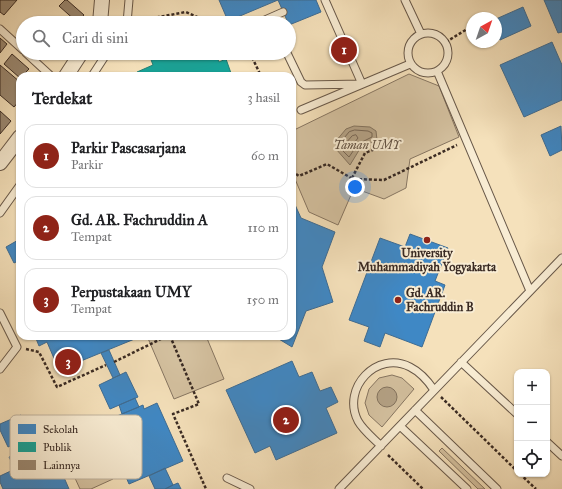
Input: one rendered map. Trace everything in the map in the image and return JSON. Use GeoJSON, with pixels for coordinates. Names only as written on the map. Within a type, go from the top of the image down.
{"type":"FeatureCollection","features":[{"type":"Feature","properties":{"kind":"street"},"geometry":{"type":"LineString","coordinates":[[101,16],[102,0]]}},
{"type":"Feature","properties":{"kind":"street"},"geometry":{"type":"LineString","coordinates":[[69,72],[76,60]]}},
{"type":"Feature","properties":{"kind":"street"},"geometry":{"type":"LineString","coordinates":[[0,163],[16,142]]}},
{"type":"Feature","properties":{"kind":"lane"},"geometry":{"type":"LineString","coordinates":[[128,16],[129,0]]}},
{"type":"Feature","properties":{"kind":"lane"},"geometry":{"type":"LineString","coordinates":[[325,0],[362,84]]}},
{"type":"Feature","properties":{"kind":"lane"},"geometry":{"type":"LineString","coordinates":[[406,0],[421,34]]}},
{"type":"Feature","properties":{"kind":"lane"},"geometry":{"type":"LineString","coordinates":[[278,16],[283,12]]}},
{"type":"Feature","properties":{"kind":"lane"},"geometry":{"type":"LineString","coordinates":[[0,28],[16,43]]}},
{"type":"Feature","properties":{"kind":"lane"},"geometry":{"type":"LineString","coordinates":[[421,34],[435,34],[446,42],[449,56],[443,68],[430,73],[422,73],[410,64],[407,52],[411,41],[421,34]]}},
{"type":"Feature","properties":{"kind":"lane"},"geometry":{"type":"LineString","coordinates":[[34,60],[47,72]]}},
{"type":"Feature","properties":{"kind":"lane"},"geometry":{"type":"LineString","coordinates":[[95,72],[102,60]]}},
{"type":"Feature","properties":{"kind":"lane"},"geometry":{"type":"LineString","coordinates":[[290,60],[301,82],[305,85],[362,84]]}},
{"type":"Feature","properties":{"kind":"lane"},"geometry":{"type":"LineString","coordinates":[[301,110],[410,64]]}},
{"type":"Feature","properties":{"kind":"lane"},"geometry":{"type":"LineString","coordinates":[[437,71],[530,291]]}},
{"type":"Feature","properties":{"kind":"lane"},"geometry":{"type":"LineString","coordinates":[[0,213],[16,191]]}},
{"type":"Feature","properties":{"kind":"lane"},"geometry":{"type":"LineString","coordinates":[[339,489],[562,258]]}},
{"type":"Feature","properties":{"kind":"lane"},"geometry":{"type":"LineString","coordinates":[[0,313],[17,347],[0,369]]}},
{"type":"Feature","properties":{"kind":"lane"},"geometry":{"type":"LineString","coordinates":[[461,362],[514,411]]}},
{"type":"Feature","properties":{"kind":"lane"},"geometry":{"type":"LineString","coordinates":[[380,446],[361,425],[354,410],[353,400],[355,389],[364,376],[378,366],[388,363],[399,364],[410,367],[419,373],[434,390]]}},
{"type":"Feature","properties":{"kind":"lane"},"geometry":{"type":"LineString","coordinates":[[415,410],[497,489]]}},
{"type":"Feature","properties":{"kind":"lane"},"geometry":{"type":"LineString","coordinates":[[400,426],[467,489]]}},
{"type":"Feature","properties":{"kind":"lane"},"geometry":{"type":"LineString","coordinates":[[550,445],[562,456]]}},
{"type":"Feature","properties":{"kind":"lane"},"geometry":{"type":"LineString","coordinates":[[227,478],[250,489]]}},
{"type":"Feature","properties":{"kind":"path"},"geometry":{"type":"LineString","coordinates":[[165,16],[186,12],[195,16]]}},
{"type":"Feature","properties":{"kind":"path"},"geometry":{"type":"LineString","coordinates":[[446,42],[466,30]]}},
{"type":"Feature","properties":{"kind":"path"},"geometry":{"type":"LineString","coordinates":[[253,60],[259,72]]}},
{"type":"Feature","properties":{"kind":"path"},"geometry":{"type":"LineString","coordinates":[[296,174],[299,176],[327,164],[352,178],[384,180],[466,140]]}},
{"type":"Feature","properties":{"kind":"path"},"geometry":{"type":"LineString","coordinates":[[352,178],[365,153],[390,143]]}},
{"type":"Feature","properties":{"kind":"path"},"geometry":{"type":"LineString","coordinates":[[114,362],[159,340]]}},
{"type":"Feature","properties":{"kind":"path"},"geometry":{"type":"LineString","coordinates":[[172,340],[199,404],[173,414],[206,489]]}},
{"type":"Feature","properties":{"kind":"path"},"geometry":{"type":"LineString","coordinates":[[17,347],[39,352],[57,387],[106,365]]}},
{"type":"Feature","properties":{"kind":"path"},"geometry":{"type":"LineString","coordinates":[[434,390],[514,468]]}},
{"type":"Feature","properties":{"kind":"path"},"geometry":{"type":"LineString","coordinates":[[380,446],[423,489]]}},
{"type":"Feature","properties":{"kind":"path"},"geometry":{"type":"LineString","coordinates":[[523,477],[536,489]]}},
{"type":"Feature","properties":{"kind":"green space","name":"Taman UMY"},"geometry":{"type":"Polygon","coordinates":[[[409,74],[439,86],[459,137],[410,159],[406,188],[384,199],[354,188],[338,225],[309,212],[296,181],[296,129],[409,74]]]}},
{"type":"Feature","properties":{"kind":"green space"},"geometry":{"type":"Polygon","coordinates":[[[149,340],[208,340],[224,379],[174,399],[149,340]]]}},
{"type":"Feature","properties":{"kind":"green space"},"geometry":{"type":"Polygon","coordinates":[[[392,375],[402,378],[414,389],[382,427],[369,415],[365,403],[369,389],[379,378],[392,375]]]}},
{"type":"Feature","properties":{"kind":"green space"},"geometry":{"type":"Polygon","coordinates":[[[442,448],[485,489],[478,489],[439,451],[442,448]]]}},
{"type":"Feature","properties":{"kind":"green space"},"geometry":{"type":"Polygon","coordinates":[[[75,479],[113,479],[91,489],[80,489],[75,479]]]}},
{"type":"Feature","properties":{"kind":"water"},"geometry":{"type":"Polygon","coordinates":[[[354,126],[370,127],[376,131],[377,140],[361,147],[350,165],[336,149],[336,141],[346,129],[354,126]]]}},
{"type":"Feature","properties":{"kind":"water"},"geometry":{"type":"Polygon","coordinates":[[[387,387],[394,390],[397,397],[394,404],[387,407],[380,404],[377,397],[380,390],[387,387]]]}},
{"type":"Feature","properties":{"kind":"building: Sekolah"},"geometry":{"type":"Polygon","coordinates":[[[219,0],[278,0],[240,16],[226,16],[219,0]]]}},
{"type":"Feature","properties":{"kind":"building: Sekolah"},"geometry":{"type":"Polygon","coordinates":[[[278,0],[316,0],[321,12],[296,22],[296,16],[285,16],[278,0]]]}},
{"type":"Feature","properties":{"kind":"building: Sekolah"},"geometry":{"type":"Polygon","coordinates":[[[544,0],[562,0],[562,32],[558,33],[544,0]]]}},
{"type":"Feature","properties":{"kind":"building: Sekolah"},"geometry":{"type":"Polygon","coordinates":[[[523,7],[531,26],[502,39],[502,16],[523,7]]]}},
{"type":"Feature","properties":{"kind":"building: Sekolah"},"geometry":{"type":"Polygon","coordinates":[[[552,42],[562,65],[562,100],[524,117],[500,65],[552,42]]]}},
{"type":"Feature","properties":{"kind":"building: Sekolah"},"geometry":{"type":"Polygon","coordinates":[[[561,126],[562,150],[550,156],[541,135],[561,126]]]}},
{"type":"Feature","properties":{"kind":"building: Sekolah"},"geometry":{"type":"Polygon","coordinates":[[[296,207],[301,218],[335,232],[322,267],[333,302],[306,311],[296,337],[296,207]]]}},
{"type":"Feature","properties":{"kind":"building: Sekolah","name":"Gd. AR. Fachruddin B"},"geometry":{"type":"Polygon","coordinates":[[[410,234],[448,248],[435,281],[445,285],[422,347],[385,333],[380,347],[364,341],[369,327],[349,320],[380,238],[405,247],[410,234]]]}},
{"type":"Feature","properties":{"kind":"building: Sekolah"},"geometry":{"type":"Polygon","coordinates":[[[16,241],[16,262],[14,263],[6,247],[16,241]]]}},
{"type":"Feature","properties":{"kind":"building: Sekolah"},"geometry":{"type":"Polygon","coordinates":[[[37,340],[132,340],[59,370],[47,342],[39,346],[37,340]]]}},
{"type":"Feature","properties":{"kind":"building: Sekolah"},"geometry":{"type":"Polygon","coordinates":[[[281,340],[295,340],[292,347],[281,340]]]}},
{"type":"Feature","properties":{"kind":"building: Sekolah"},"geometry":{"type":"Polygon","coordinates":[[[109,350],[120,375],[113,378],[101,353],[109,350]]]}},
{"type":"Feature","properties":{"kind":"building: Sekolah"},"geometry":{"type":"Polygon","coordinates":[[[292,361],[299,377],[312,372],[320,391],[331,387],[338,402],[326,408],[337,433],[276,460],[270,446],[255,453],[226,390],[292,361]]]}},
{"type":"Feature","properties":{"kind":"building: Sekolah"},"geometry":{"type":"Polygon","coordinates":[[[126,372],[138,397],[110,409],[99,385],[126,372]]]}},
{"type":"Feature","properties":{"kind":"building: Sekolah"},"geometry":{"type":"Polygon","coordinates":[[[135,398],[139,407],[122,414],[119,405],[135,398]]]}},
{"type":"Feature","properties":{"kind":"building: Sekolah"},"geometry":{"type":"Polygon","coordinates":[[[157,403],[183,461],[142,478],[142,415],[119,415],[143,405],[144,409],[157,403]]]}},
{"type":"Feature","properties":{"kind":"building: Sekolah"},"geometry":{"type":"Polygon","coordinates":[[[10,420],[10,446],[8,447],[0,430],[0,424],[10,420]]]}},
{"type":"Feature","properties":{"kind":"building: Sekolah"},"geometry":{"type":"Polygon","coordinates":[[[165,468],[173,485],[165,489],[155,489],[149,476],[165,468]]]}},
{"type":"Feature","properties":{"kind":"building: Sekolah"},"geometry":{"type":"Polygon","coordinates":[[[10,471],[10,479],[65,479],[69,489],[3,489],[0,482],[0,476],[10,471]]]}},
{"type":"Feature","properties":{"kind":"building: Sekolah"},"geometry":{"type":"Polygon","coordinates":[[[127,479],[141,479],[129,484],[127,479]]]}},
{"type":"Feature","properties":{"kind":"building: Sekolah"},"geometry":{"type":"Polygon","coordinates":[[[178,483],[181,489],[165,489],[173,485],[178,483]]]}},
{"type":"Feature","properties":{"kind":"building: Publik"},"geometry":{"type":"Polygon","coordinates":[[[151,60],[218,60],[219,62],[226,60],[231,72],[137,72],[153,65],[151,60]]]}},
{"type":"Feature","properties":{"kind":"building: Lainnya"},"geometry":{"type":"Polygon","coordinates":[[[0,0],[17,0],[4,15],[0,12],[0,0]]]}},
{"type":"Feature","properties":{"kind":"building: Lainnya"},"geometry":{"type":"Polygon","coordinates":[[[67,0],[84,15],[70,16],[59,6],[67,0]]]}},
{"type":"Feature","properties":{"kind":"building: Lainnya"},"geometry":{"type":"Polygon","coordinates":[[[0,38],[7,44],[0,53],[0,38]]]}},
{"type":"Feature","properties":{"kind":"building: Lainnya"},"geometry":{"type":"Polygon","coordinates":[[[12,54],[16,58],[16,60],[19,60],[29,69],[26,72],[16,72],[16,74],[4,64],[12,54]]]}},
{"type":"Feature","properties":{"kind":"building: Lainnya"},"geometry":{"type":"Polygon","coordinates":[[[0,65],[16,79],[16,105],[14,107],[0,95],[0,65]]]}},
{"type":"Feature","properties":{"kind":"building: Lainnya"},"geometry":{"type":"Polygon","coordinates":[[[0,111],[11,121],[0,134],[0,111]]]}},
{"type":"Feature","properties":{"kind":"place","name":"Parkir Pascasarjana"},"geometry":{"type":"Point","coordinates":[344,50]}},
{"type":"Feature","properties":{"kind":"place","name":"University Muhammadiyah Yogyakarta"},"geometry":{"type":"Point","coordinates":[427,240]}},
{"type":"Feature","properties":{"kind":"place","name":"Gd. AR. Fachruddin B"},"geometry":{"type":"Point","coordinates":[398,300]}},
{"type":"Feature","properties":{"kind":"place","name":"Perpustakaan UMY"},"geometry":{"type":"Point","coordinates":[68,362]}},
{"type":"Feature","properties":{"kind":"place","name":"Gd. AR. Fachruddin A"},"geometry":{"type":"Point","coordinates":[286,420]}}]}
